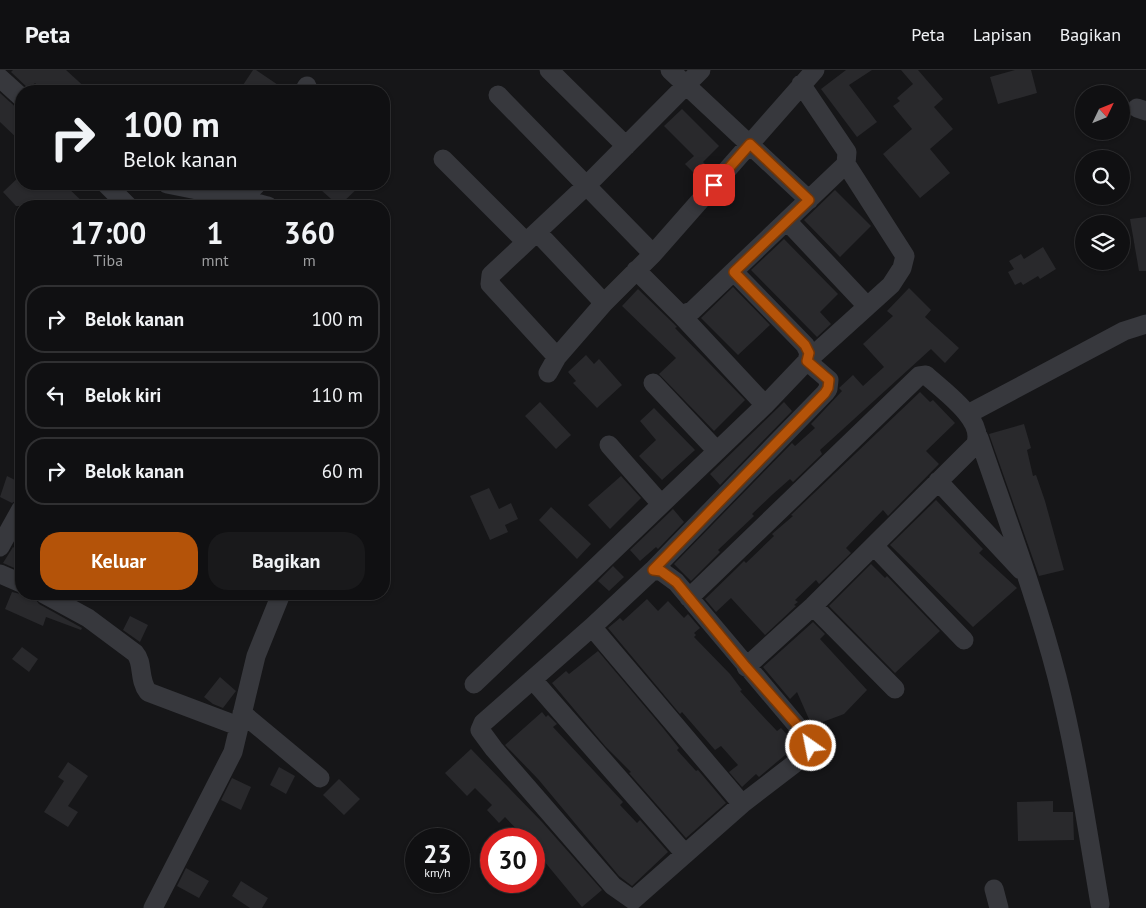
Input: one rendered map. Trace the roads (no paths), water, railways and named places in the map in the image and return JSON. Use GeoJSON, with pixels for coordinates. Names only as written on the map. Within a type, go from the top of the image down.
{"type":"FeatureCollection","features":[{"type":"Feature","properties":{"kind":"street"},"geometry":{"type":"LineString","coordinates":[[549,70],[626,146]]}},
{"type":"Feature","properties":{"kind":"street"},"geometry":{"type":"LineString","coordinates":[[670,70],[809,200]]}},
{"type":"Feature","properties":{"kind":"street"},"geometry":{"type":"LineString","coordinates":[[557,357],[490,284],[491,275],[587,185],[701,70]]}},
{"type":"Feature","properties":{"kind":"street"},"geometry":{"type":"LineString","coordinates":[[548,374],[557,357],[604,303],[653,254],[814,70]]}},
{"type":"Feature","properties":{"kind":"street"},"geometry":{"type":"LineString","coordinates":[[0,78],[15,92]]}},
{"type":"Feature","properties":{"kind":"street"},"geometry":{"type":"LineString","coordinates":[[474,684],[765,406],[807,361],[897,277],[902,268],[905,256],[846,164],[847,152],[800,84]]}},
{"type":"Feature","properties":{"kind":"street"},"geometry":{"type":"LineString","coordinates":[[498,95],[653,254]]}},
{"type":"Feature","properties":{"kind":"street"},"geometry":{"type":"LineString","coordinates":[[444,159],[604,303]]}},
{"type":"Feature","properties":{"kind":"street"},"geometry":{"type":"LineString","coordinates":[[681,315],[696,307],[846,164]]}},
{"type":"Feature","properties":{"kind":"street"},"geometry":{"type":"LineString","coordinates":[[112,190],[122,200]]}},
{"type":"Feature","properties":{"kind":"street"},"geometry":{"type":"LineString","coordinates":[[196,190],[242,200]]}},
{"type":"Feature","properties":{"kind":"street"},"geometry":{"type":"LineString","coordinates":[[215,200],[218,198],[234,198],[247,190]]}},
{"type":"Feature","properties":{"kind":"street"},"geometry":{"type":"LineString","coordinates":[[787,221],[867,306]]}},
{"type":"Feature","properties":{"kind":"street"},"geometry":{"type":"LineString","coordinates":[[636,270],[681,315],[765,406]]}},
{"type":"Feature","properties":{"kind":"street"},"geometry":{"type":"LineString","coordinates":[[734,272],[805,345],[809,353],[807,361]]}},
{"type":"Feature","properties":{"kind":"street"},"geometry":{"type":"LineString","coordinates":[[968,414],[1124,331],[1146,324]]}},
{"type":"Feature","properties":{"kind":"street"},"geometry":{"type":"LineString","coordinates":[[653,570],[668,575],[689,598],[806,735],[811,746],[798,761],[742,804],[633,900],[613,886],[480,730],[486,720],[533,680],[653,570],[825,393],[829,380],[807,361]]}},
{"type":"Feature","properties":{"kind":"street"},"geometry":{"type":"LineString","coordinates":[[689,598],[919,376],[926,375],[968,414],[977,429],[978,438],[1026,576],[1057,677],[1081,790],[1100,904]]}},
{"type":"Feature","properties":{"kind":"street"},"geometry":{"type":"LineString","coordinates":[[653,383],[717,451]]}},
{"type":"Feature","properties":{"kind":"street"},"geometry":{"type":"LineString","coordinates":[[746,667],[813,606],[874,546],[968,453],[978,438]]}},
{"type":"Feature","properties":{"kind":"street"},"geometry":{"type":"LineString","coordinates":[[609,445],[661,504]]}},
{"type":"Feature","properties":{"kind":"street"},"geometry":{"type":"LineString","coordinates":[[938,482],[1026,576]]}},
{"type":"Feature","properties":{"kind":"street"},"geometry":{"type":"LineString","coordinates":[[0,547],[15,520]]}},
{"type":"Feature","properties":{"kind":"street"},"geometry":{"type":"LineString","coordinates":[[874,546],[964,640]]}},
{"type":"Feature","properties":{"kind":"street"},"geometry":{"type":"LineString","coordinates":[[0,574],[15,580]]}},
{"type":"Feature","properties":{"kind":"street"},"geometry":{"type":"LineString","coordinates":[[55,600],[88,618],[134,653],[139,661],[142,682],[148,692],[240,720],[320,778]]}},
{"type":"Feature","properties":{"kind":"street"},"geometry":{"type":"LineString","coordinates":[[153,908],[233,752],[256,656],[279,600]]}},
{"type":"Feature","properties":{"kind":"street"},"geometry":{"type":"LineString","coordinates":[[813,606],[895,689]]}},
{"type":"Feature","properties":{"kind":"street"},"geometry":{"type":"LineString","coordinates":[[592,627],[742,804]]}},
{"type":"Feature","properties":{"kind":"street"},"geometry":{"type":"LineString","coordinates":[[533,680],[685,854]]}},
{"type":"Feature","properties":{"kind":"street"},"geometry":{"type":"LineString","coordinates":[[994,889],[999,908]]}}]}
